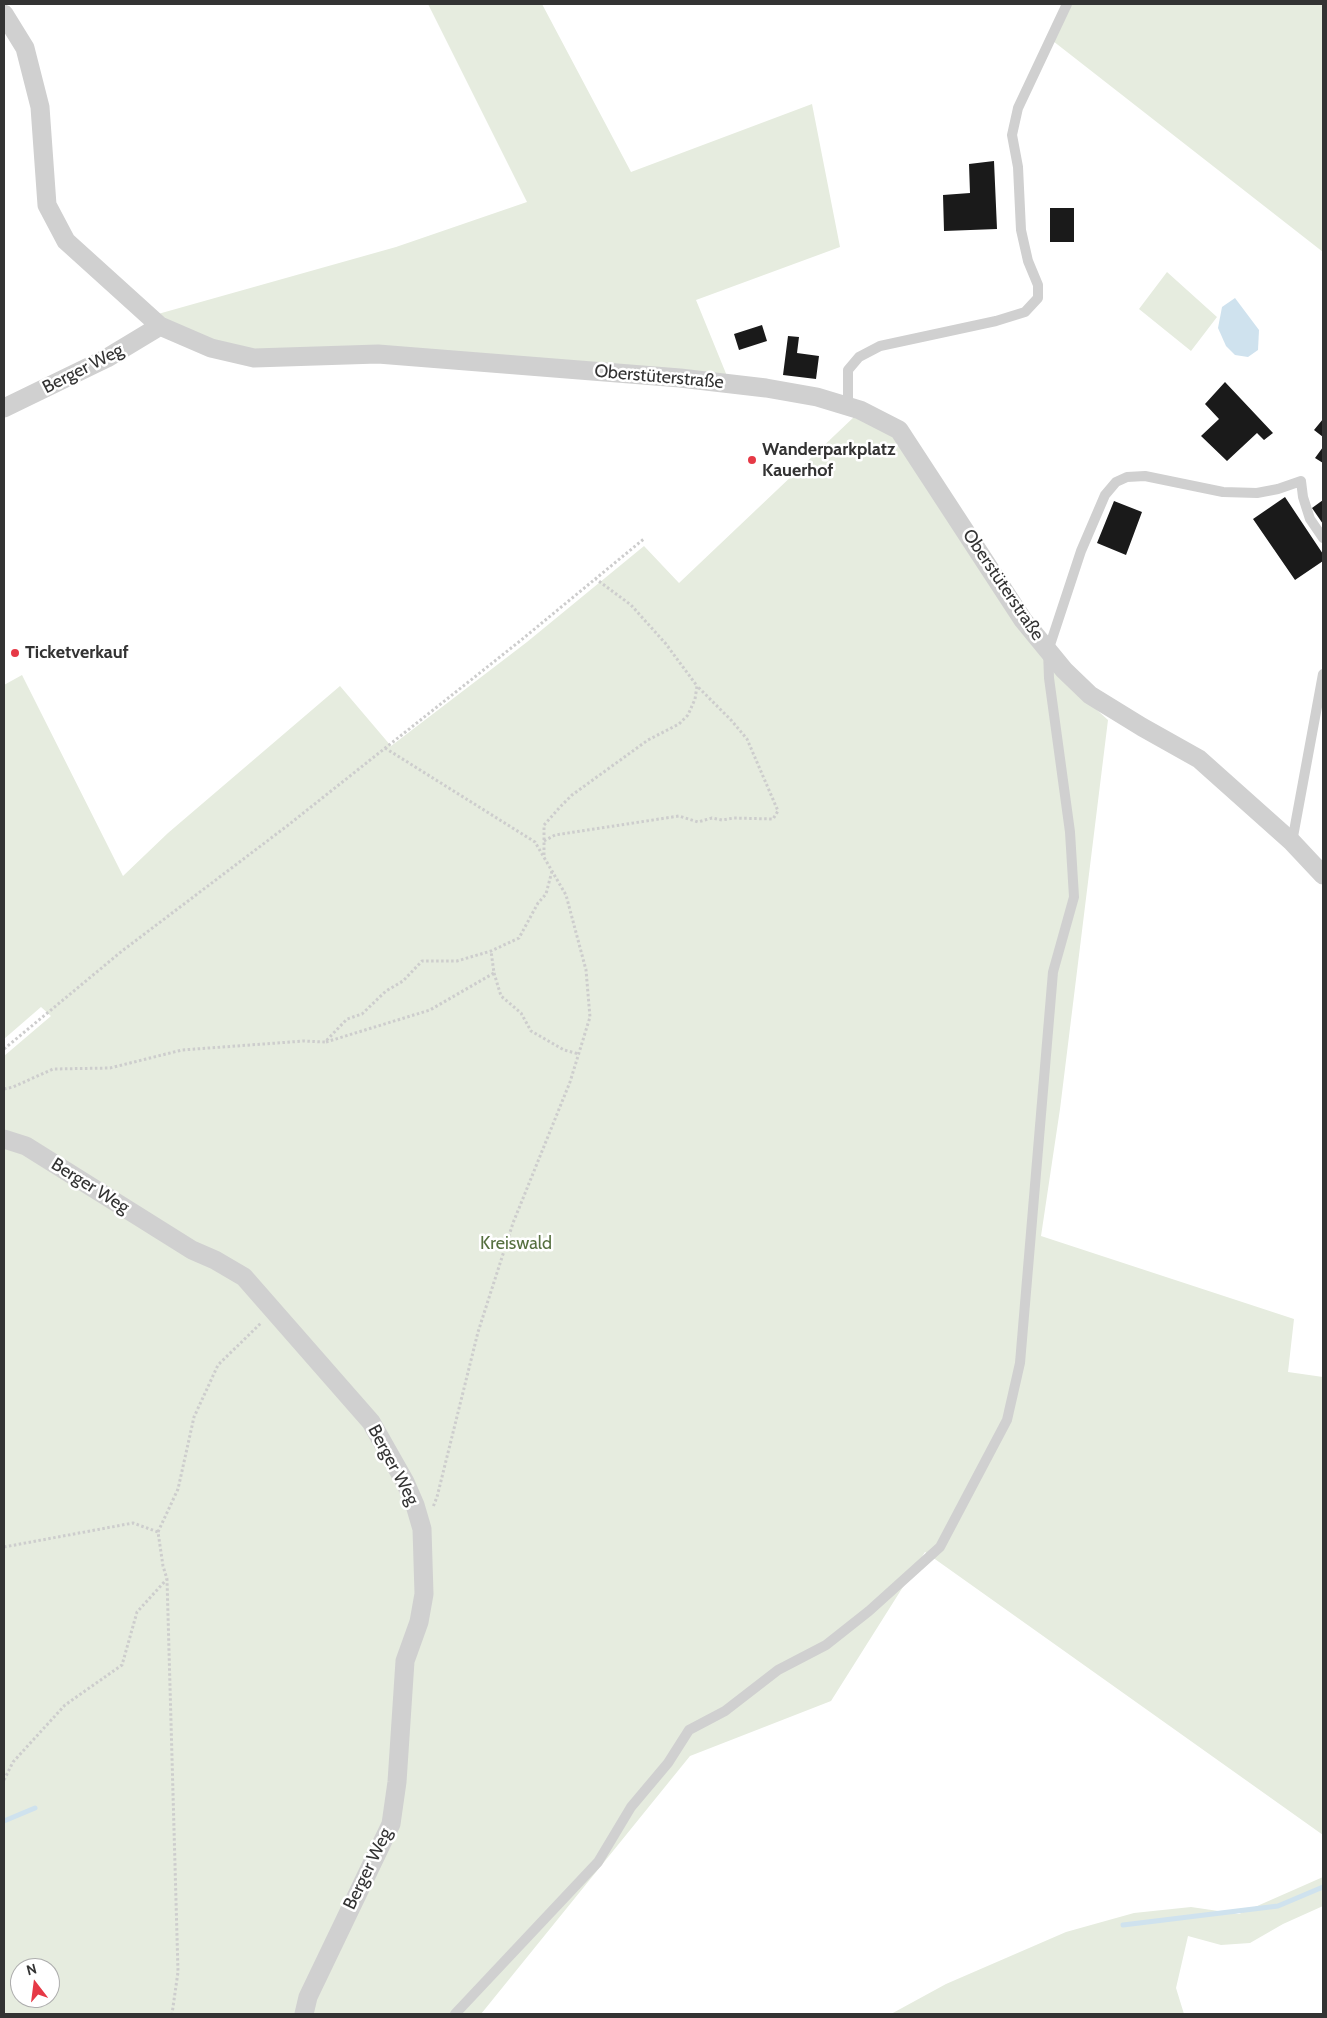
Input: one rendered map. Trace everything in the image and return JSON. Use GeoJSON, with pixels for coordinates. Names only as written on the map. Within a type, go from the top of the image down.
{"type":"FeatureCollection","features":[{"type":"Feature","properties":{"kind":"street","name":"Oberstüterstraße"},"geometry":{"type":"LineString","coordinates":[[4,14],[25,48],[40,107],[47,205],[66,241],[160,326],[211,348],[254,358],[378,354],[680,378],[775,389],[817,397],[848,406],[899,430],[1023,620],[1048,651],[1090,695],[1199,759],[1292,842],[1323,875]]}},
{"type":"Feature","properties":{"kind":"street","name":"Berger Weg"},"geometry":{"type":"LineString","coordinates":[[4,408],[108,358],[160,326]]}},
{"type":"Feature","properties":{"kind":"street","name":"Berger Weg"},"geometry":{"type":"LineString","coordinates":[[4,1139],[26,1146],[192,1250],[233,1270],[252,1285],[372,1422],[405,1482],[415,1505],[422,1529],[424,1594],[419,1622],[406,1661],[397,1782],[391,1824],[308,1997],[304,2014]]}},
{"type":"Feature","properties":{"kind":"lane"},"geometry":{"type":"LineString","coordinates":[[848,406],[848,370],[859,357],[889,344],[996,321],[1025,312],[1038,298],[1038,285],[1028,261],[1021,230],[1018,167],[1012,135],[1018,108],[1067,4]]}},
{"type":"Feature","properties":{"kind":"lane"},"geometry":{"type":"LineString","coordinates":[[455,2014],[598,1862],[631,1807],[668,1763],[689,1730],[724,1711],[778,1670],[826,1645],[868,1611],[940,1547],[1007,1420],[1020,1363],[1053,972],[1074,897],[1070,832],[1048,678],[1048,651],[1081,551],[1104,495],[1116,482],[1128,477],[1145,476],[1223,492],[1278,489],[1301,480],[1303,498],[1310,519],[1323,538]]}},
{"type":"Feature","properties":{"kind":"lane"},"geometry":{"type":"LineString","coordinates":[[1292,842],[1323,674]]}},
{"type":"Feature","properties":{"kind":"path"},"geometry":{"type":"LineString","coordinates":[[4,1049],[122,951],[385,748],[645,538]]}},
{"type":"Feature","properties":{"kind":"path"},"geometry":{"type":"LineString","coordinates":[[544,841],[555,835],[679,816],[698,822],[712,818],[722,820],[734,818],[773,819],[778,811],[747,739],[697,686],[666,644],[630,606],[596,579]]}},
{"type":"Feature","properties":{"kind":"path"},"geometry":{"type":"LineString","coordinates":[[544,858],[544,825],[572,795],[648,740],[679,724],[688,715],[695,699],[697,686]]}},
{"type":"Feature","properties":{"kind":"path"},"geometry":{"type":"LineString","coordinates":[[385,748],[535,842],[566,895],[586,970],[590,1017],[570,1082],[513,1223],[478,1332],[437,1497],[422,1529]]}},
{"type":"Feature","properties":{"kind":"path"},"geometry":{"type":"LineString","coordinates":[[326,1042],[347,1019],[362,1014],[386,991],[403,981],[422,961],[457,961],[491,951],[519,938],[538,903],[546,894],[552,871]]}},
{"type":"Feature","properties":{"kind":"path"},"geometry":{"type":"LineString","coordinates":[[491,951],[494,973],[501,996],[521,1013],[531,1032],[564,1050],[578,1054]]}},
{"type":"Feature","properties":{"kind":"path"},"geometry":{"type":"LineString","coordinates":[[4,1089],[13,1087],[53,1069],[110,1068],[182,1050],[304,1041],[326,1042],[430,1010],[494,973]]}},
{"type":"Feature","properties":{"kind":"path"},"geometry":{"type":"LineString","coordinates":[[172,2014],[178,1972],[168,1579],[163,1566],[158,1532],[178,1489],[194,1417],[218,1365],[274,1310]]}},
{"type":"Feature","properties":{"kind":"path"},"geometry":{"type":"LineString","coordinates":[[4,1546],[133,1523],[158,1532]]}},
{"type":"Feature","properties":{"kind":"path"},"geometry":{"type":"LineString","coordinates":[[4,1780],[13,1762],[65,1705],[122,1665],[137,1612],[168,1579]]}},
{"type":"Feature","properties":{"kind":"green space"},"geometry":{"type":"Polygon","coordinates":[[[428,4],[542,4],[631,172],[812,104],[840,247],[696,300],[727,376],[263,352],[194,335],[158,314],[396,247],[527,202],[428,4]]]}},
{"type":"Feature","properties":{"kind":"green space"},"geometry":{"type":"Polygon","coordinates":[[[1071,4],[1323,4],[1323,252],[1053,41],[1071,4]]]}},
{"type":"Feature","properties":{"kind":"green space"},"geometry":{"type":"Polygon","coordinates":[[[1167,272],[1217,317],[1191,351],[1139,309],[1167,272]]]}},
{"type":"Feature","properties":{"kind":"green space","name":"Kreiswald"},"geometry":{"type":"Polygon","coordinates":[[[855,416],[895,433],[1062,678],[1108,720],[1060,1109],[1041,1236],[1294,1319],[1288,1372],[1323,1377],[1323,1835],[925,1552],[831,1701],[690,1756],[481,2014],[4,2014],[4,1056],[51,1016],[41,1007],[4,1039],[4,685],[22,675],[123,876],[168,833],[340,686],[391,746],[527,642],[644,546],[679,583],[855,416]]]}},
{"type":"Feature","properties":{"kind":"green space"},"geometry":{"type":"Polygon","coordinates":[[[1323,1877],[1323,1906],[1283,1924],[1250,1943],[1221,1945],[1188,1936],[1176,1988],[1184,2014],[891,2014],[946,1984],[1066,1932],[1134,1913],[1191,1907],[1239,1914],[1323,1877]]]}},
{"type":"Feature","properties":{"kind":"water"},"geometry":{"type":"Polygon","coordinates":[[[1235,298],[1259,330],[1258,350],[1248,357],[1235,355],[1226,346],[1218,328],[1222,307],[1235,298]]]}},
{"type":"Feature","properties":{"kind":"building"},"geometry":{"type":"Polygon","coordinates":[[[994,161],[997,229],[944,231],[943,195],[970,193],[969,164],[994,161]]]}},
{"type":"Feature","properties":{"kind":"building"},"geometry":{"type":"Polygon","coordinates":[[[1050,208],[1074,208],[1074,242],[1050,242],[1050,208]]]}},
{"type":"Feature","properties":{"kind":"building"},"geometry":{"type":"Polygon","coordinates":[[[762,325],[767,341],[739,350],[734,334],[762,325]]]}},
{"type":"Feature","properties":{"kind":"building"},"geometry":{"type":"Polygon","coordinates":[[[788,336],[799,337],[797,353],[819,356],[816,379],[783,375],[788,336]]]}},
{"type":"Feature","properties":{"kind":"building"},"geometry":{"type":"Polygon","coordinates":[[[1225,382],[1273,433],[1264,440],[1257,433],[1227,461],[1201,436],[1219,419],[1205,404],[1225,382]]]}},
{"type":"Feature","properties":{"kind":"building"},"geometry":{"type":"Polygon","coordinates":[[[1323,419],[1323,437],[1314,430],[1323,419]]]}},
{"type":"Feature","properties":{"kind":"building"},"geometry":{"type":"Polygon","coordinates":[[[1323,447],[1323,463],[1315,458],[1323,447]]]}},
{"type":"Feature","properties":{"kind":"building"},"geometry":{"type":"Polygon","coordinates":[[[1285,497],[1323,554],[1323,561],[1295,580],[1253,519],[1285,497]]]}},
{"type":"Feature","properties":{"kind":"building"},"geometry":{"type":"Polygon","coordinates":[[[1323,500],[1323,524],[1312,508],[1323,500]]]}},
{"type":"Feature","properties":{"kind":"building"},"geometry":{"type":"Polygon","coordinates":[[[1114,501],[1142,512],[1126,555],[1097,543],[1114,501]]]}},
{"type":"Feature","properties":{"kind":"waterway"},"geometry":{"type":"LineString","coordinates":[[4,1821],[35,1808]]}},
{"type":"Feature","properties":{"kind":"waterway"},"geometry":{"type":"LineString","coordinates":[[1123,1925],[1278,1906],[1323,1887]]}},
{"type":"Feature","properties":{"kind":"place","name":"Wanderparkplatz Kauerhof"},"geometry":{"type":"Point","coordinates":[752,460]}},
{"type":"Feature","properties":{"kind":"place","name":"Ticketverkauf"},"geometry":{"type":"Point","coordinates":[15,653]}}]}
